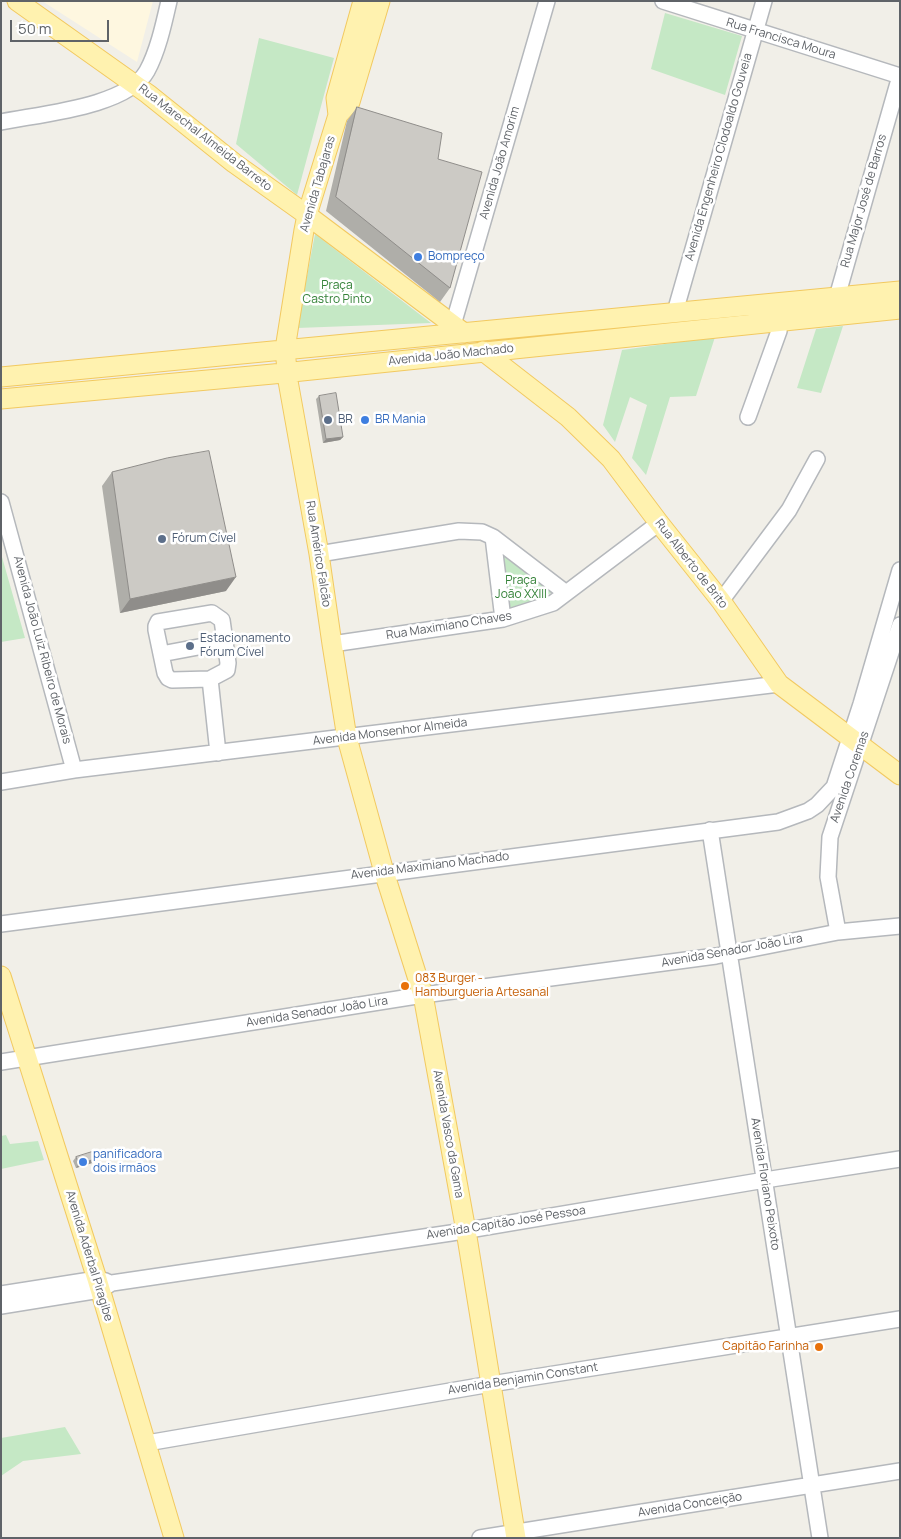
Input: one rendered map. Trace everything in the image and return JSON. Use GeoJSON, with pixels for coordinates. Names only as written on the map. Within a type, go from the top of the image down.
{"type":"FeatureCollection","features":[{"type":"Feature","properties":{"kind":"main road","name":"Rua Marechal Almeida Barreto"},"geometry":{"type":"LineString","coordinates":[[17,1],[136,84],[234,163],[307,215],[458,329]]}},
{"type":"Feature","properties":{"kind":"main road","name":"Avenida Tabajaras"},"geometry":{"type":"LineString","coordinates":[[287,372],[285,349],[307,215],[338,115],[336,98],[363,1]]}},
{"type":"Feature","properties":{"kind":"main road","name":"Avenida Tabajaras"},"geometry":{"type":"LineString","coordinates":[[338,115],[350,102],[380,1]]}},
{"type":"Feature","properties":{"kind":"main road","name":"Avenida João Machado"},"geometry":{"type":"LineString","coordinates":[[1,377],[285,349],[458,329],[675,312],[900,291]]}},
{"type":"Feature","properties":{"kind":"main road","name":"Avenida João Machado"},"geometry":{"type":"LineString","coordinates":[[1,399],[287,372],[900,309]]}},
{"type":"Feature","properties":{"kind":"main road","name":"Rua Alberto de Brito"},"geometry":{"type":"LineString","coordinates":[[483,351],[568,417],[611,459],[658,523],[721,601],[779,684],[900,775]]}},
{"type":"Feature","properties":{"kind":"main road","name":"Rua Américo Falcão"},"geometry":{"type":"LineString","coordinates":[[287,372],[319,554],[347,738]]}},
{"type":"Feature","properties":{"kind":"main road","name":"Avenida Vasco da Gama"},"geometry":{"type":"LineString","coordinates":[[347,738],[384,872],[423,994],[466,1231],[516,1535]]}},
{"type":"Feature","properties":{"kind":"main road","name":"Avenida Aderbal Piragibe"},"geometry":{"type":"LineString","coordinates":[[1,976],[103,1284],[174,1538]]}},
{"type":"Feature","properties":{"kind":"street"},"geometry":{"type":"LineString","coordinates":[[1,122],[92,104],[123,93],[136,84],[149,66],[169,1]]}},
{"type":"Feature","properties":{"kind":"street","name":"Avenida João Amorim"},"geometry":{"type":"LineString","coordinates":[[458,329],[547,1]]}},
{"type":"Feature","properties":{"kind":"street","name":"Rua Francisca Moura"},"geometry":{"type":"LineString","coordinates":[[663,1],[900,76]]}},
{"type":"Feature","properties":{"kind":"street","name":"Avenida Engenheiro Clodoaldo Gouveia"},"geometry":{"type":"LineString","coordinates":[[675,312],[764,1]]}},
{"type":"Feature","properties":{"kind":"street","name":"Rua Major José de Barros"},"geometry":{"type":"LineString","coordinates":[[837,297],[900,76]]}},
{"type":"Feature","properties":{"kind":"street"},"geometry":{"type":"LineString","coordinates":[[748,418],[779,331],[780,321]]}},
{"type":"Feature","properties":{"kind":"street"},"geometry":{"type":"LineString","coordinates":[[721,601],[789,510],[817,459]]}},
{"type":"Feature","properties":{"kind":"street","name":"Avenida João Luiz Ribeiro de Morais"},"geometry":{"type":"LineString","coordinates":[[1,502],[74,770]]}},
{"type":"Feature","properties":{"kind":"street","name":"Rua Maximiano Chaves"},"geometry":{"type":"LineString","coordinates":[[332,644],[503,619],[553,603],[658,523]]}},
{"type":"Feature","properties":{"kind":"street"},"geometry":{"type":"LineString","coordinates":[[319,554],[459,532],[482,532],[493,537],[566,593]]}},
{"type":"Feature","properties":{"kind":"street"},"geometry":{"type":"LineString","coordinates":[[493,537],[503,619]]}},
{"type":"Feature","properties":{"kind":"street","name":"Avenida Coremas"},"geometry":{"type":"LineString","coordinates":[[838,932],[828,877],[830,837],[900,570]]}},
{"type":"Feature","properties":{"kind":"street"},"geometry":{"type":"LineString","coordinates":[[212,613],[222,620],[225,642],[227,670],[210,679],[172,680],[164,673],[156,626],[158,622],[212,613]]}},
{"type":"Feature","properties":{"kind":"street","name":"Avenida Coremas"},"geometry":{"type":"LineString","coordinates":[[839,774],[856,742],[897,646],[900,625]]}},
{"type":"Feature","properties":{"kind":"street"},"geometry":{"type":"LineString","coordinates":[[161,654],[225,642]]}},
{"type":"Feature","properties":{"kind":"street"},"geometry":{"type":"LineString","coordinates":[[210,679],[218,753]]}},
{"type":"Feature","properties":{"kind":"street","name":"Avenida Monsenhor Almeida"},"geometry":{"type":"LineString","coordinates":[[1,782],[74,770],[779,684]]}},
{"type":"Feature","properties":{"kind":"street","name":"Avenida Maximiano Machado"},"geometry":{"type":"LineString","coordinates":[[1,924],[384,872],[778,822],[808,811],[817,805],[831,792],[839,774]]}},
{"type":"Feature","properties":{"kind":"street","name":"Avenida Floriano Peixoto"},"geometry":{"type":"LineString","coordinates":[[710,830],[820,1538]]}},
{"type":"Feature","properties":{"kind":"street","name":"Avenida Senador João Lira"},"geometry":{"type":"LineString","coordinates":[[1,1062],[423,994],[706,957],[838,932],[900,926]]}},
{"type":"Feature","properties":{"kind":"street","name":"Avenida Capitão José Pessoa"},"geometry":{"type":"LineString","coordinates":[[1,1294],[103,1284],[466,1231],[900,1159]]}},
{"type":"Feature","properties":{"kind":"street","name":"Avenida Capitão José Pessoa"},"geometry":{"type":"LineString","coordinates":[[1,1306],[103,1284]]}},
{"type":"Feature","properties":{"kind":"street","name":"Avenida Benjamin Constant"},"geometry":{"type":"LineString","coordinates":[[147,1442],[491,1384],[900,1319]]}},
{"type":"Feature","properties":{"kind":"street","name":"Avenida Conceição"},"geometry":{"type":"LineString","coordinates":[[480,1538],[516,1535],[900,1471]]}},
{"type":"Feature","properties":{"kind":"shaded area"},"geometry":{"type":"Polygon","coordinates":[[[42,1],[153,1],[137,62],[42,1]]]}},
{"type":"Feature","properties":{"kind":"green space"},"geometry":{"type":"Polygon","coordinates":[[[665,13],[742,36],[725,95],[651,69],[665,13]]]}},
{"type":"Feature","properties":{"kind":"green space"},"geometry":{"type":"Polygon","coordinates":[[[259,38],[334,58],[297,195],[236,144],[259,38]]]}},
{"type":"Feature","properties":{"kind":"green space","name":"Praça Castro Pinto"},"geometry":{"type":"Polygon","coordinates":[[[315,234],[431,323],[297,328],[315,234]]]}},
{"type":"Feature","properties":{"kind":"green space"},"geometry":{"type":"Polygon","coordinates":[[[843,326],[821,393],[797,388],[816,329],[843,326]]]}},
{"type":"Feature","properties":{"kind":"green space"},"geometry":{"type":"Polygon","coordinates":[[[715,337],[696,396],[670,397],[646,475],[632,458],[647,405],[630,397],[615,442],[603,425],[622,350],[715,337]]]}},
{"type":"Feature","properties":{"kind":"green space","name":"Praça João XXIII"},"geometry":{"type":"Polygon","coordinates":[[[499,549],[555,591],[506,614],[499,549]]]}},
{"type":"Feature","properties":{"kind":"green space"},"geometry":{"type":"Polygon","coordinates":[[[1,557],[25,638],[1,642],[1,557]]]}},
{"type":"Feature","properties":{"kind":"green space"},"geometry":{"type":"Polygon","coordinates":[[[6,1135],[10,1144],[38,1141],[44,1160],[1,1169],[1,1136],[6,1135]]]}},
{"type":"Feature","properties":{"kind":"green space"},"geometry":{"type":"Polygon","coordinates":[[[65,1427],[81,1454],[23,1461],[1,1476],[1,1438],[65,1427]]]}},
{"type":"Feature","properties":{"kind":"building","name":"Bompreço"},"geometry":{"type":"Polygon","coordinates":[[[357,107],[442,133],[438,159],[482,172],[450,288],[336,197],[357,107]]]}},
{"type":"Feature","properties":{"kind":"building","name":"BR"},"geometry":{"type":"Polygon","coordinates":[[[336,393],[343,437],[326,439],[319,396],[336,393]]]}},
{"type":"Feature","properties":{"kind":"building","name":"Fórum Cível"},"geometry":{"type":"Polygon","coordinates":[[[209,451],[236,577],[130,599],[112,472],[167,458],[209,451]]]}},
{"type":"Feature","properties":{"kind":"building"},"geometry":{"type":"Polygon","coordinates":[[[92,1152],[95,1159],[79,1164],[76,1157],[92,1152]]]}},
{"type":"Feature","properties":{"kind":"place","name":"Bompreço"},"geometry":{"type":"Point","coordinates":[418,257]}},
{"type":"Feature","properties":{"kind":"place","name":"BR"},"geometry":{"type":"Point","coordinates":[328,420]}},
{"type":"Feature","properties":{"kind":"place","name":"BR Mania"},"geometry":{"type":"Point","coordinates":[365,420]}},
{"type":"Feature","properties":{"kind":"place","name":"Fórum Cível"},"geometry":{"type":"Point","coordinates":[162,539]}},
{"type":"Feature","properties":{"kind":"place","name":"Estacionamento Fórum Cível"},"geometry":{"type":"Point","coordinates":[190,646]}},
{"type":"Feature","properties":{"kind":"place","name":"083 Burger - Hamburgueria Artesanal"},"geometry":{"type":"Point","coordinates":[405,986]}},
{"type":"Feature","properties":{"kind":"place","name":"panificadora dois irmãos"},"geometry":{"type":"Point","coordinates":[83,1162]}},
{"type":"Feature","properties":{"kind":"place","name":"Capitão Farinha"},"geometry":{"type":"Point","coordinates":[819,1347]}}]}
